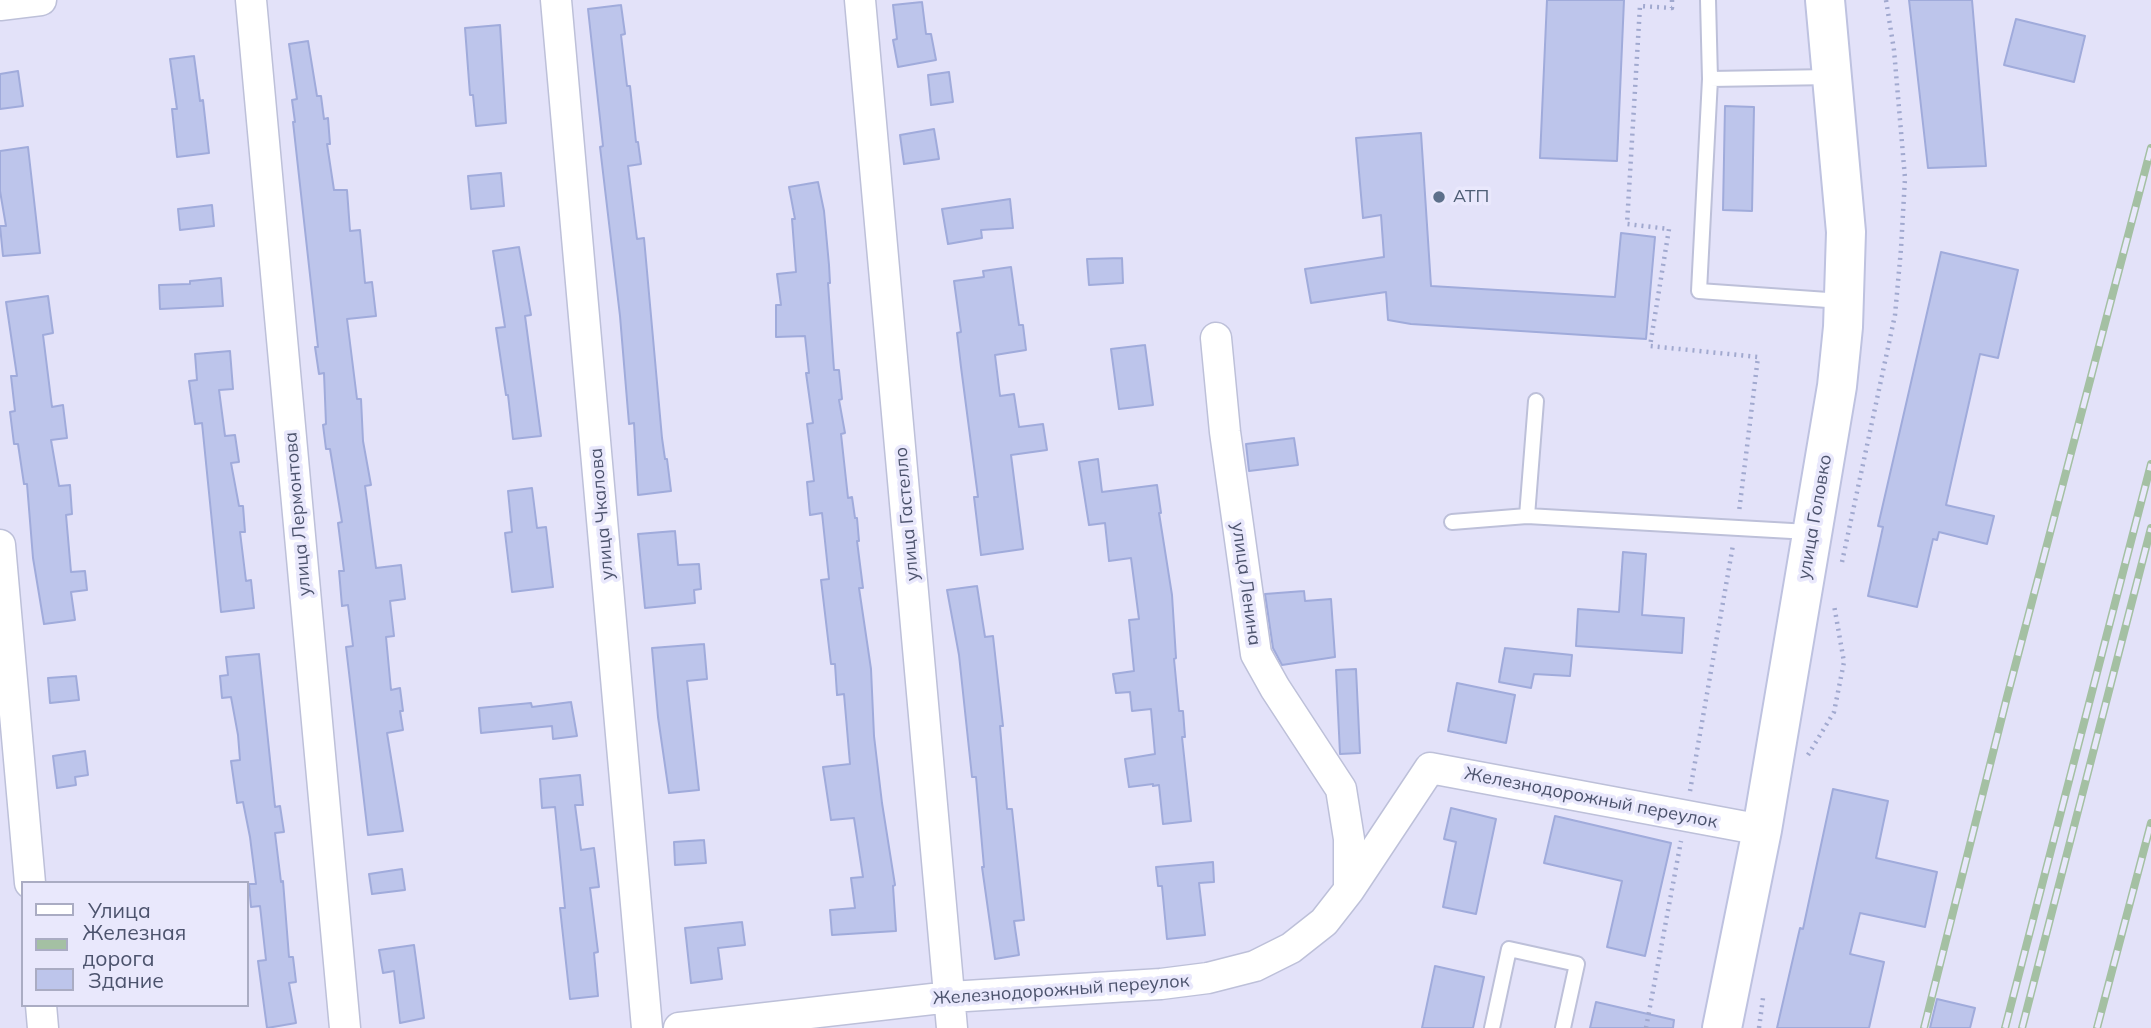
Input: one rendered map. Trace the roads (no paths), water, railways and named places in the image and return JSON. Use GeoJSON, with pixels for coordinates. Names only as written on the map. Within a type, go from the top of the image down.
{"type":"FeatureCollection","features":[{"type":"Feature","properties":{"kind":"main road","name":"улица Головко"},"geometry":{"type":"LineString","coordinates":[[1722,1028],[1762,830],[1837,386],[1846,232],[1825,0]]}},
{"type":"Feature","properties":{"kind":"street"},"geometry":{"type":"LineString","coordinates":[[0,5],[41,0]]}},
{"type":"Feature","properties":{"kind":"street","name":"улица Лермонтова"},"geometry":{"type":"LineString","coordinates":[[251,0],[345,1028]]}},
{"type":"Feature","properties":{"kind":"street","name":"улица Чкалова"},"geometry":{"type":"LineString","coordinates":[[556,0],[647,1028]]}},
{"type":"Feature","properties":{"kind":"street","name":"улица Гастелло"},"geometry":{"type":"LineString","coordinates":[[860,0],[952,1028]]}},
{"type":"Feature","properties":{"kind":"street","name":"улица Ленина"},"geometry":{"type":"LineString","coordinates":[[1216,338],[1225,432],[1256,654],[1341,789],[1349,839],[1349,890]]}},
{"type":"Feature","properties":{"kind":"street"},"geometry":{"type":"LineString","coordinates":[[0,545],[30,881]]}},
{"type":"Feature","properties":{"kind":"street","name":"Железнодорожный переулок"},"geometry":{"type":"LineString","coordinates":[[679,1028],[950,997],[1161,984],[1208,978],[1255,966],[1291,948],[1324,922],[1349,890],[1430,768],[1762,830]]}},
{"type":"Feature","properties":{"kind":"street"},"geometry":{"type":"LineString","coordinates":[[41,1007],[43,1028]]}},
{"type":"Feature","properties":{"kind":"lane"},"geometry":{"type":"LineString","coordinates":[[1709,0],[1710,79],[1699,291],[1843,301]]}},
{"type":"Feature","properties":{"kind":"lane"},"geometry":{"type":"LineString","coordinates":[[1710,79],[1832,77]]}},
{"type":"Feature","properties":{"kind":"lane"},"geometry":{"type":"LineString","coordinates":[[1527,516],[1536,401]]}},
{"type":"Feature","properties":{"kind":"lane"},"geometry":{"type":"LineString","coordinates":[[1452,522],[1527,516],[1812,533]]}},
{"type":"Feature","properties":{"kind":"lane"},"geometry":{"type":"LineString","coordinates":[[1492,1028],[1509,949],[1577,964],[1563,1028]]}},
{"type":"Feature","properties":{"kind":"railway"},"geometry":{"type":"LineString","coordinates":[[1924,1028],[2007,697],[2151,148]]}},
{"type":"Feature","properties":{"kind":"railway"},"geometry":{"type":"LineString","coordinates":[[2005,1028],[2151,464]]}},
{"type":"Feature","properties":{"kind":"railway"},"geometry":{"type":"LineString","coordinates":[[2022,1028],[2151,528]]}},
{"type":"Feature","properties":{"kind":"railway"},"geometry":{"type":"LineString","coordinates":[[2097,1028],[2151,823]]}},
{"type":"Feature","properties":{"kind":"place","name":"АТП"},"geometry":{"type":"Point","coordinates":[1439,197]}}]}
